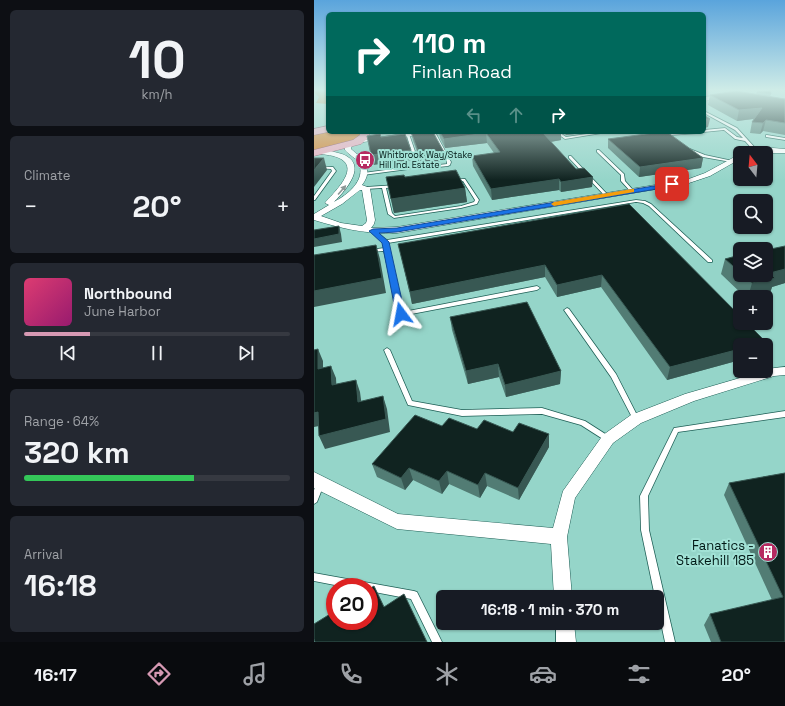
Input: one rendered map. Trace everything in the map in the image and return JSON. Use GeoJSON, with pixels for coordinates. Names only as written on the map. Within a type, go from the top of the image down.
{"type":"FeatureCollection","features":[{"type":"Feature","properties":{"kind":"main road"},"geometry":{"type":"LineString","coordinates":[[314,132],[326,129]]}},
{"type":"Feature","properties":{"kind":"main road"},"geometry":{"type":"LineString","coordinates":[[316,153],[354,142],[363,138],[365,134]]}},
{"type":"Feature","properties":{"kind":"street"},"geometry":{"type":"LineString","coordinates":[[372,134],[388,137]]}},
{"type":"Feature","properties":{"kind":"street"},"geometry":{"type":"LineString","coordinates":[[364,229],[370,224],[371,220],[361,188],[364,174],[363,167],[360,160],[348,149],[354,142],[388,137],[408,137],[420,134]]}},
{"type":"Feature","properties":{"kind":"street"},"geometry":{"type":"LineString","coordinates":[[773,151],[785,151]]}},
{"type":"Feature","properties":{"kind":"street"},"geometry":{"type":"LineString","coordinates":[[314,217],[345,186],[352,172],[349,164],[340,155],[316,153]]}},
{"type":"Feature","properties":{"kind":"street"},"geometry":{"type":"LineString","coordinates":[[314,217],[340,225],[373,231],[397,230],[700,179],[714,173],[731,161]]}},
{"type":"Feature","properties":{"kind":"street"},"geometry":{"type":"LineString","coordinates":[[314,217],[361,188]]}},
{"type":"Feature","properties":{"kind":"street"},"geometry":{"type":"LineString","coordinates":[[563,590],[559,537],[568,496],[608,439],[636,419],[690,397],[774,372],[785,371]]}},
{"type":"Feature","properties":{"kind":"street"},"geometry":{"type":"LineString","coordinates":[[322,484],[397,521],[559,537]]}},
{"type":"Feature","properties":{"kind":"street"},"geometry":{"type":"LineString","coordinates":[[565,630],[566,642]]}},
{"type":"Feature","properties":{"kind":"lane"},"geometry":{"type":"LineString","coordinates":[[720,120],[736,128],[752,146]]}},
{"type":"Feature","properties":{"kind":"lane"},"geometry":{"type":"LineString","coordinates":[[706,132],[725,129],[736,138],[746,140]]}},
{"type":"Feature","properties":{"kind":"lane"},"geometry":{"type":"LineString","coordinates":[[434,134],[450,162],[448,165],[420,168],[408,137],[434,134]]}},
{"type":"Feature","properties":{"kind":"lane"},"geometry":{"type":"LineString","coordinates":[[560,134],[565,138],[592,134]]}},
{"type":"Feature","properties":{"kind":"lane"},"geometry":{"type":"LineString","coordinates":[[767,136],[785,139]]}},
{"type":"Feature","properties":{"kind":"lane"},"geometry":{"type":"LineString","coordinates":[[685,149],[704,156],[731,161]]}},
{"type":"Feature","properties":{"kind":"lane"},"geometry":{"type":"LineString","coordinates":[[598,151],[622,175],[623,181],[632,191]]}},
{"type":"Feature","properties":{"kind":"lane"},"geometry":{"type":"LineString","coordinates":[[570,157],[606,195]]}},
{"type":"Feature","properties":{"kind":"lane"},"geometry":{"type":"LineString","coordinates":[[314,167],[332,168],[334,171],[314,199]]}},
{"type":"Feature","properties":{"kind":"lane"},"geometry":{"type":"LineString","coordinates":[[364,174],[408,168]]}},
{"type":"Feature","properties":{"kind":"lane"},"geometry":{"type":"LineString","coordinates":[[384,187],[390,214],[394,217],[461,207],[476,203],[477,200],[464,180],[459,178],[447,180]]}},
{"type":"Feature","properties":{"kind":"lane"},"geometry":{"type":"LineString","coordinates":[[361,188],[400,185]]}},
{"type":"Feature","properties":{"kind":"lane"},"geometry":{"type":"LineString","coordinates":[[373,231],[386,242],[636,201],[644,202],[650,205],[710,261]]}},
{"type":"Feature","properties":{"kind":"lane"},"geometry":{"type":"LineString","coordinates":[[386,242],[386,249],[401,314],[537,288]]}},
{"type":"Feature","properties":{"kind":"lane"},"geometry":{"type":"LineString","coordinates":[[364,252],[386,249]]}},
{"type":"Feature","properties":{"kind":"lane"},"geometry":{"type":"LineString","coordinates":[[567,310],[614,376],[636,419]]}},
{"type":"Feature","properties":{"kind":"lane"},"geometry":{"type":"LineString","coordinates":[[387,350],[410,403],[462,413],[542,411],[583,423],[608,439]]}},
{"type":"Feature","properties":{"kind":"lane"},"geometry":{"type":"LineString","coordinates":[[670,642],[645,530],[644,496],[676,430],[785,414]]}},
{"type":"Feature","properties":{"kind":"lane"},"geometry":{"type":"LineString","coordinates":[[314,500],[322,484]]}},
{"type":"Feature","properties":{"kind":"lane"},"geometry":{"type":"LineString","coordinates":[[314,577],[414,595],[437,642]]}},
{"type":"Feature","properties":{"kind":"shaded area"},"geometry":{"type":"Polygon","coordinates":[[[326,132],[326,134],[361,134],[360,137],[352,141],[314,151],[314,134],[326,132]]]}},
{"type":"Feature","properties":{"kind":"building"},"geometry":{"type":"Polygon","coordinates":[[[753,120],[785,120],[785,123],[766,120],[763,123],[752,122],[753,120]]]}},
{"type":"Feature","properties":{"kind":"building"},"geometry":{"type":"Polygon","coordinates":[[[380,134],[381,137],[405,134],[411,150],[371,155],[367,136],[380,134]]]}},
{"type":"Feature","properties":{"kind":"building"},"geometry":{"type":"Polygon","coordinates":[[[412,134],[434,134],[444,152],[420,156],[412,134]]]}},
{"type":"Feature","properties":{"kind":"building"},"geometry":{"type":"Polygon","coordinates":[[[441,134],[479,134],[444,139],[441,134]]]}},
{"type":"Feature","properties":{"kind":"building"},"geometry":{"type":"Polygon","coordinates":[[[487,134],[544,134],[576,169],[584,168],[593,177],[561,182],[559,179],[491,189],[472,156],[500,152],[487,134]]]}},
{"type":"Feature","properties":{"kind":"building"},"geometry":{"type":"Polygon","coordinates":[[[646,134],[670,134],[703,158],[640,167],[608,139],[646,134]]]}},
{"type":"Feature","properties":{"kind":"building"},"geometry":{"type":"Polygon","coordinates":[[[314,158],[324,158],[314,170],[314,158]]]}},
{"type":"Feature","properties":{"kind":"building"},"geometry":{"type":"Polygon","coordinates":[[[456,170],[465,188],[391,199],[386,177],[404,175],[405,177],[456,170]]]}},
{"type":"Feature","properties":{"kind":"building"},"geometry":{"type":"Polygon","coordinates":[[[629,204],[733,309],[733,330],[754,330],[762,338],[733,338],[733,351],[670,367],[602,275],[557,285],[545,265],[410,292],[398,244],[629,204]]]}},
{"type":"Feature","properties":{"kind":"building"},"geometry":{"type":"Polygon","coordinates":[[[339,226],[339,234],[314,239],[314,230],[339,226]]]}},
{"type":"Feature","properties":{"kind":"building"},"geometry":{"type":"Polygon","coordinates":[[[376,245],[382,278],[314,291],[314,255],[376,245]]]}},
{"type":"Feature","properties":{"kind":"building"},"geometry":{"type":"Polygon","coordinates":[[[785,246],[785,269],[773,272],[773,249],[785,246]]]}},
{"type":"Feature","properties":{"kind":"building"},"geometry":{"type":"Polygon","coordinates":[[[733,257],[733,266],[725,259],[733,257]]]}},
{"type":"Feature","properties":{"kind":"building"},"geometry":{"type":"Polygon","coordinates":[[[527,302],[561,371],[505,385],[498,364],[466,371],[450,317],[527,302]]]}},
{"type":"Feature","properties":{"kind":"building"},"geometry":{"type":"Polygon","coordinates":[[[318,349],[318,369],[331,366],[332,385],[356,380],[358,402],[383,396],[386,419],[319,436],[318,412],[314,413],[314,350],[318,349]]]}},
{"type":"Feature","properties":{"kind":"building"},"geometry":{"type":"Polygon","coordinates":[[[415,415],[442,426],[449,418],[477,429],[484,420],[513,432],[519,423],[549,434],[518,488],[485,473],[478,485],[447,471],[439,481],[409,468],[401,478],[372,464],[415,415]]]}},
{"type":"Feature","properties":{"kind":"building","name":"Fanatics - Stakehill 185"},"geometry":{"type":"Polygon","coordinates":[[[785,473],[785,642],[721,642],[710,614],[783,597],[729,483],[785,473]]]}},
{"type":"Feature","properties":{"kind":"building"},"geometry":{"type":"Polygon","coordinates":[[[378,594],[384,607],[404,594],[427,642],[315,642],[314,624],[326,617],[326,630],[378,630],[378,594]]]}},
{"type":"Feature","properties":{"kind":"slow traffic"},"geometry":{"type":"LineString","coordinates":[[554,204],[632,191]]}},
{"type":"Feature","properties":{"kind":"place","name":"Whitbrook Way/Stake Hill Ind. Estate"},"geometry":{"type":"Point","coordinates":[365,160]}},
{"type":"Feature","properties":{"kind":"place","name":"Fanatics - Stakehill 185"},"geometry":{"type":"Point","coordinates":[768,552]}},
{"type":"Feature","properties":{"kind":"route"},"geometry":{"type":"LineString","coordinates":[[401,314],[386,249],[386,242],[373,231],[397,230],[672,184]]}}]}
